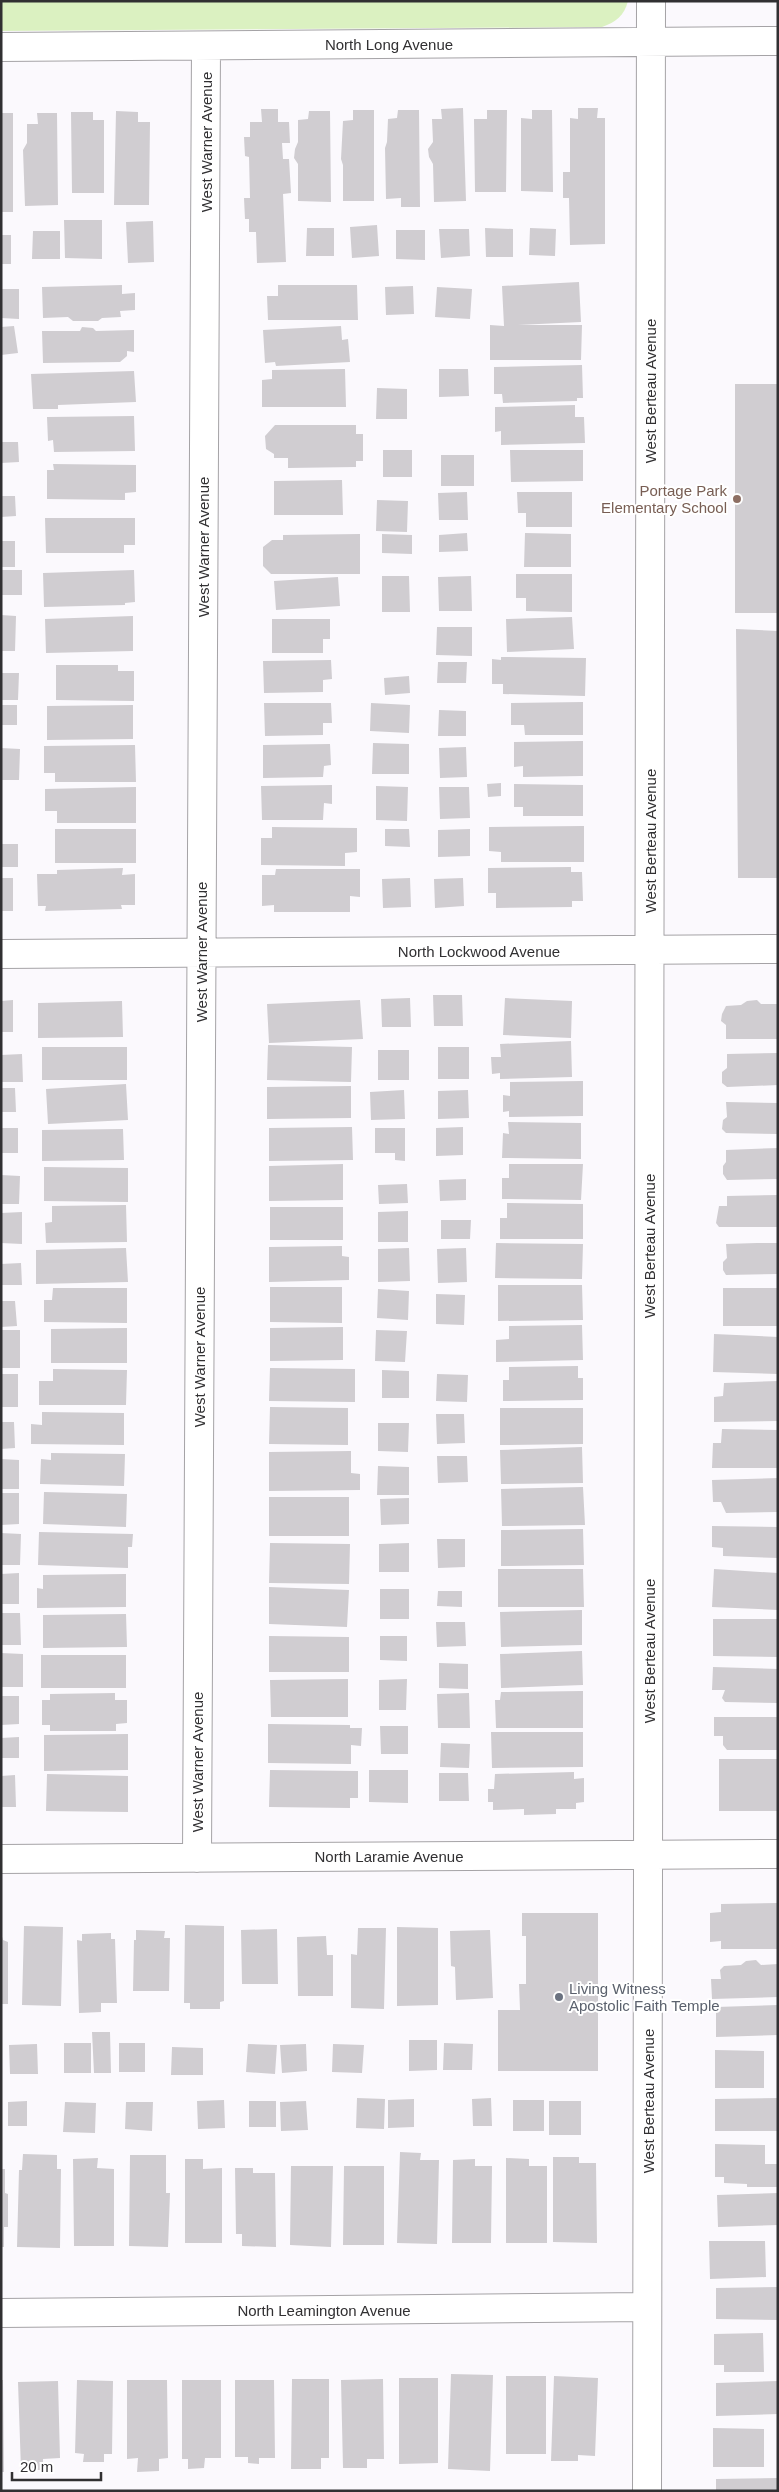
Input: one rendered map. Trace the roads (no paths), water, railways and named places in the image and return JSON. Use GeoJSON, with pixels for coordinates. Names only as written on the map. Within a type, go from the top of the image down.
{"type":"FeatureCollection","features":[{"type":"Feature","properties":{"kind":"street","name":"West Berteau Avenue"},"geometry":{"type":"LineString","coordinates":[[647,2491],[650,1]]}},
{"type":"Feature","properties":{"kind":"street","name":"North Long Avenue"},"geometry":{"type":"LineString","coordinates":[[1,47],[778,42]]}},
{"type":"Feature","properties":{"kind":"street","name":"West Warner Avenue"},"geometry":{"type":"LineString","coordinates":[[197,1858],[206,46]]}},
{"type":"Feature","properties":{"kind":"street","name":"North Lockwood Avenue"},"geometry":{"type":"LineString","coordinates":[[1,954],[778,949]]}},
{"type":"Feature","properties":{"kind":"street","name":"North Laramie Avenue"},"geometry":{"type":"LineString","coordinates":[[1,1859],[778,1854]]}},
{"type":"Feature","properties":{"kind":"street","name":"North Leamington Avenue"},"geometry":{"type":"LineString","coordinates":[[1,2313],[647,2307]]}},
{"type":"Feature","properties":{"kind":"place","name":"Portage Park Elementary School"},"geometry":{"type":"Point","coordinates":[737,499]}},
{"type":"Feature","properties":{"kind":"place","name":"Living Witness Apostolic Faith Temple"},"geometry":{"type":"Point","coordinates":[559,1997]}}]}
